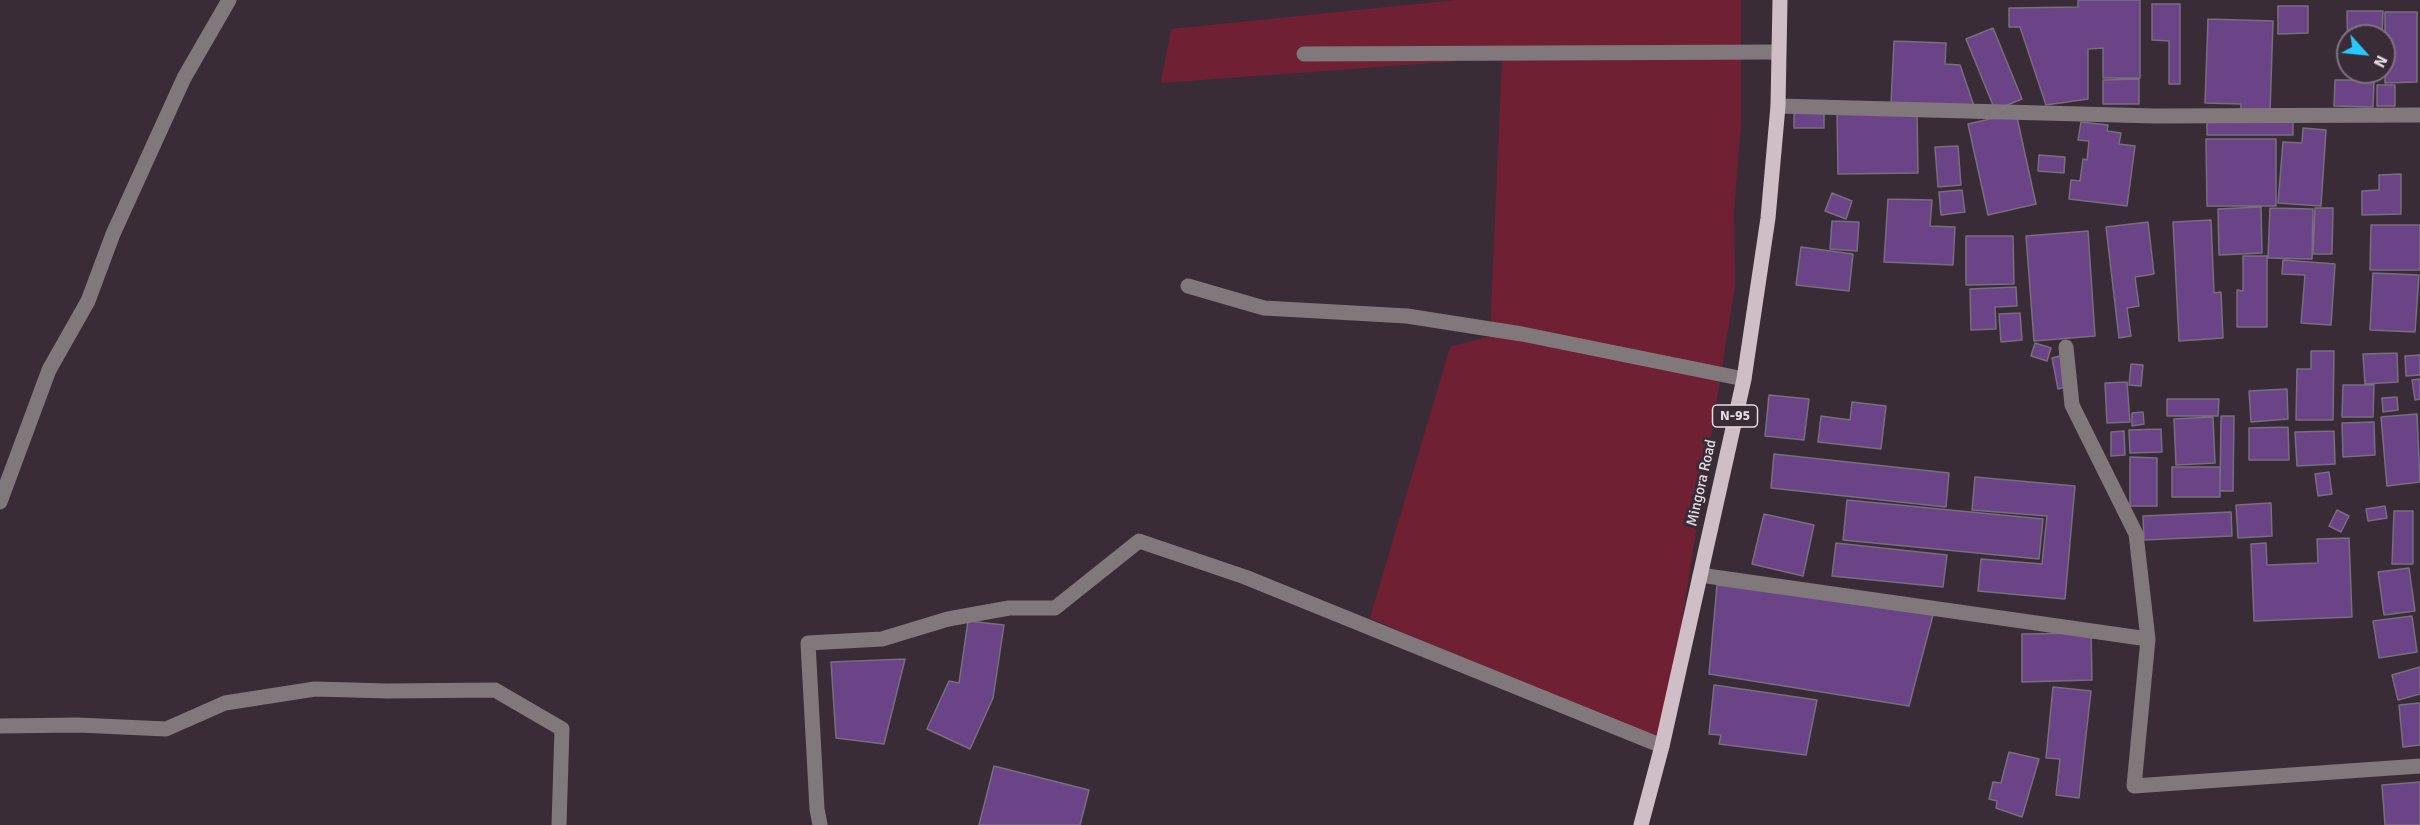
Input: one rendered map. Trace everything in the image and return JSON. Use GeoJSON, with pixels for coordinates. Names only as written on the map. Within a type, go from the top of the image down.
{"type":"FeatureCollection","features":[{"type":"Feature","properties":{"kind":"main road","name":"Mingora Road"},"geometry":{"type":"LineString","coordinates":[[1641,825],[1662,746],[1744,378],[1768,218],[1778,106],[1780,0]]}},
{"type":"Feature","properties":{"kind":"street"},"geometry":{"type":"LineString","coordinates":[[0,502],[49,370],[88,301],[113,234],[184,78],[229,0]]}},
{"type":"Feature","properties":{"kind":"street"},"geometry":{"type":"LineString","coordinates":[[1304,54],[1778,52]]}},
{"type":"Feature","properties":{"kind":"street"},"geometry":{"type":"LineString","coordinates":[[1778,106],[2155,116],[2420,116]]}},
{"type":"Feature","properties":{"kind":"street"},"geometry":{"type":"LineString","coordinates":[[1188,286],[1264,308],[1407,316],[1522,334],[1744,378]]}},
{"type":"Feature","properties":{"kind":"street"},"geometry":{"type":"LineString","coordinates":[[2066,347],[2072,405],[2136,534],[2148,639],[2134,786],[2420,766]]}},
{"type":"Feature","properties":{"kind":"street"},"geometry":{"type":"LineString","coordinates":[[820,825],[808,643],[882,639],[948,619],[1009,608],[1055,608],[1139,541],[1245,577],[1662,746]]}},
{"type":"Feature","properties":{"kind":"street"},"geometry":{"type":"LineString","coordinates":[[1700,575],[2148,639]]}},
{"type":"Feature","properties":{"kind":"street"},"geometry":{"type":"LineString","coordinates":[[0,726],[78,724],[166,729],[225,703],[315,689],[495,690],[562,729],[559,825]]}},
{"type":"Feature","properties":{"kind":"shaded area"},"geometry":{"type":"Polygon","coordinates":[[[1456,0],[1741,0],[1741,124],[1734,211],[1735,286],[1662,746],[1370,618],[1450,347],[1490,336],[1502,58],[1161,83],[1171,29],[1456,0]]]}},
{"type":"Feature","properties":{"kind":"building"},"geometry":{"type":"Polygon","coordinates":[[[2078,0],[2140,0],[2140,78],[2103,78],[2103,48],[2088,49],[2088,99],[2046,105],[2020,27],[2009,27],[2009,8],[2078,7],[2078,0]]]}},
{"type":"Feature","properties":{"kind":"building"},"geometry":{"type":"Polygon","coordinates":[[[2152,4],[2180,4],[2180,84],[2169,84],[2169,41],[2152,40],[2152,4]]]}},
{"type":"Feature","properties":{"kind":"building"},"geometry":{"type":"Polygon","coordinates":[[[2278,6],[2308,6],[2308,33],[2278,34],[2278,6]]]}},
{"type":"Feature","properties":{"kind":"building"},"geometry":{"type":"Polygon","coordinates":[[[2347,11],[2383,11],[2382,24],[2347,24],[2347,11]]]}},
{"type":"Feature","properties":{"kind":"building"},"geometry":{"type":"Polygon","coordinates":[[[2385,12],[2417,12],[2417,82],[2396,83],[2396,24],[2385,24],[2385,12]]]}},
{"type":"Feature","properties":{"kind":"building"},"geometry":{"type":"Polygon","coordinates":[[[2208,19],[2273,21],[2270,113],[2241,112],[2241,104],[2205,103],[2208,19]]]}},
{"type":"Feature","properties":{"kind":"building"},"geometry":{"type":"Polygon","coordinates":[[[1993,28],[2022,99],[1995,110],[1966,39],[1993,28]]]}},
{"type":"Feature","properties":{"kind":"building"},"geometry":{"type":"Polygon","coordinates":[[[1894,41],[1946,43],[1945,64],[1960,65],[1974,106],[1891,103],[1894,41]]]}},
{"type":"Feature","properties":{"kind":"building"},"geometry":{"type":"Polygon","coordinates":[[[2139,79],[2139,104],[2103,104],[2103,80],[2139,79]]]}},
{"type":"Feature","properties":{"kind":"building"},"geometry":{"type":"Polygon","coordinates":[[[2335,80],[2336,84],[2374,84],[2373,107],[2334,106],[2335,80]]]}},
{"type":"Feature","properties":{"kind":"building"},"geometry":{"type":"Polygon","coordinates":[[[2377,85],[2395,85],[2395,106],[2377,106],[2377,85]]]}},
{"type":"Feature","properties":{"kind":"building"},"geometry":{"type":"Polygon","coordinates":[[[1824,109],[1824,128],[1794,128],[1794,110],[1824,109]]]}},
{"type":"Feature","properties":{"kind":"building"},"geometry":{"type":"Polygon","coordinates":[[[1917,111],[1918,173],[1838,174],[1837,112],[1917,111]]]}},
{"type":"Feature","properties":{"kind":"building"},"geometry":{"type":"Polygon","coordinates":[[[2016,113],[2036,204],[1988,215],[1968,124],[2016,113]]]}},
{"type":"Feature","properties":{"kind":"building"},"geometry":{"type":"Polygon","coordinates":[[[2293,121],[2293,135],[2207,135],[2207,122],[2293,121]]]}},
{"type":"Feature","properties":{"kind":"building"},"geometry":{"type":"Polygon","coordinates":[[[2081,122],[2108,125],[2107,131],[2121,133],[2119,144],[2135,146],[2127,206],[2069,199],[2071,180],[2080,181],[2083,159],[2087,160],[2089,141],[2078,140],[2081,122]]]}},
{"type":"Feature","properties":{"kind":"building"},"geometry":{"type":"Polygon","coordinates":[[[2303,128],[2326,130],[2321,206],[2278,203],[2283,142],[2302,143],[2303,128]]]}},
{"type":"Feature","properties":{"kind":"building"},"geometry":{"type":"Polygon","coordinates":[[[2206,139],[2276,139],[2276,206],[2207,206],[2206,139]]]}},
{"type":"Feature","properties":{"kind":"building"},"geometry":{"type":"Polygon","coordinates":[[[1958,146],[1961,185],[1938,187],[1935,147],[1958,146]]]}},
{"type":"Feature","properties":{"kind":"building"},"geometry":{"type":"Polygon","coordinates":[[[2039,155],[2065,157],[2064,173],[2038,171],[2039,155]]]}},
{"type":"Feature","properties":{"kind":"building"},"geometry":{"type":"Polygon","coordinates":[[[2401,174],[2401,214],[2362,215],[2362,191],[2379,190],[2379,175],[2401,174]]]}},
{"type":"Feature","properties":{"kind":"building"},"geometry":{"type":"Polygon","coordinates":[[[1962,190],[1965,212],[1941,215],[1939,192],[1962,190]]]}},
{"type":"Feature","properties":{"kind":"building"},"geometry":{"type":"Polygon","coordinates":[[[1832,193],[1852,201],[1846,219],[1825,211],[1832,193]]]}},
{"type":"Feature","properties":{"kind":"building"},"geometry":{"type":"Polygon","coordinates":[[[1888,199],[1932,200],[1930,226],[1955,227],[1953,265],[1884,262],[1888,199]]]}},
{"type":"Feature","properties":{"kind":"building"},"geometry":{"type":"Polygon","coordinates":[[[2261,207],[2262,253],[2219,255],[2218,209],[2261,207]]]}},
{"type":"Feature","properties":{"kind":"building"},"geometry":{"type":"Polygon","coordinates":[[[2270,208],[2313,209],[2312,259],[2268,258],[2270,208]]]}},
{"type":"Feature","properties":{"kind":"building"},"geometry":{"type":"Polygon","coordinates":[[[2315,208],[2333,208],[2332,254],[2313,254],[2315,208]]]}},
{"type":"Feature","properties":{"kind":"building"},"geometry":{"type":"Polygon","coordinates":[[[2211,220],[2214,293],[2221,292],[2223,338],[2179,341],[2173,222],[2211,220]]]}},
{"type":"Feature","properties":{"kind":"building"},"geometry":{"type":"Polygon","coordinates":[[[1832,221],[1859,222],[1857,251],[1830,249],[1832,221]]]}},
{"type":"Feature","properties":{"kind":"building"},"geometry":{"type":"Polygon","coordinates":[[[2148,222],[2154,274],[2135,277],[2139,306],[2127,308],[2131,336],[2119,338],[2106,227],[2148,222]]]}},
{"type":"Feature","properties":{"kind":"building"},"geometry":{"type":"Polygon","coordinates":[[[2371,225],[2420,225],[2420,270],[2370,270],[2371,225]]]}},
{"type":"Feature","properties":{"kind":"building"},"geometry":{"type":"Polygon","coordinates":[[[2088,231],[2095,336],[2034,341],[2026,236],[2088,231]]]}},
{"type":"Feature","properties":{"kind":"building"},"geometry":{"type":"Polygon","coordinates":[[[1966,236],[2013,236],[2014,284],[1966,285],[1966,236]]]}},
{"type":"Feature","properties":{"kind":"building"},"geometry":{"type":"Polygon","coordinates":[[[1801,247],[1853,254],[1849,291],[1796,285],[1801,247]]]}},
{"type":"Feature","properties":{"kind":"building"},"geometry":{"type":"Polygon","coordinates":[[[2243,256],[2267,256],[2267,327],[2237,327],[2237,290],[2243,291],[2243,256]]]}},
{"type":"Feature","properties":{"kind":"building"},"geometry":{"type":"Polygon","coordinates":[[[2283,260],[2335,264],[2331,325],[2301,323],[2305,275],[2282,274],[2283,260]]]}},
{"type":"Feature","properties":{"kind":"building"},"geometry":{"type":"Polygon","coordinates":[[[2373,273],[2419,275],[2415,332],[2370,330],[2373,273]]]}},
{"type":"Feature","properties":{"kind":"building"},"geometry":{"type":"Polygon","coordinates":[[[2016,287],[2017,306],[1995,307],[1996,329],[1971,330],[1970,289],[2016,287]]]}},
{"type":"Feature","properties":{"kind":"building"},"geometry":{"type":"Polygon","coordinates":[[[2020,313],[2022,340],[2001,342],[1999,314],[2020,313]]]}},
{"type":"Feature","properties":{"kind":"building"},"geometry":{"type":"Polygon","coordinates":[[[2035,343],[2051,348],[2047,361],[2031,356],[2035,343]]]}},
{"type":"Feature","properties":{"kind":"building"},"geometry":{"type":"Polygon","coordinates":[[[2311,351],[2334,351],[2333,420],[2296,420],[2297,369],[2311,369],[2311,351]]]}},
{"type":"Feature","properties":{"kind":"building"},"geometry":{"type":"Polygon","coordinates":[[[2397,353],[2398,382],[2365,384],[2363,354],[2397,353]]]}},
{"type":"Feature","properties":{"kind":"building"},"geometry":{"type":"Polygon","coordinates":[[[2064,355],[2069,386],[2058,389],[2052,358],[2064,355]]]}},
{"type":"Feature","properties":{"kind":"building"},"geometry":{"type":"Polygon","coordinates":[[[2420,355],[2420,375],[2406,376],[2405,356],[2420,355]]]}},
{"type":"Feature","properties":{"kind":"building"},"geometry":{"type":"Polygon","coordinates":[[[2131,364],[2143,365],[2141,386],[2129,385],[2131,364]]]}},
{"type":"Feature","properties":{"kind":"building"},"geometry":{"type":"Polygon","coordinates":[[[2420,379],[2420,399],[2415,400],[2412,380],[2420,379]]]}},
{"type":"Feature","properties":{"kind":"building"},"geometry":{"type":"Polygon","coordinates":[[[2127,382],[2130,422],[2107,423],[2105,383],[2127,382]]]}},
{"type":"Feature","properties":{"kind":"building"},"geometry":{"type":"Polygon","coordinates":[[[2343,385],[2374,385],[2373,417],[2342,417],[2343,385]]]}},
{"type":"Feature","properties":{"kind":"building"},"geometry":{"type":"Polygon","coordinates":[[[2287,389],[2288,419],[2251,422],[2249,391],[2287,389]]]}},
{"type":"Feature","properties":{"kind":"building"},"geometry":{"type":"Polygon","coordinates":[[[1769,395],[1809,399],[1804,440],[1765,436],[1769,395]]]}},
{"type":"Feature","properties":{"kind":"building"},"geometry":{"type":"Polygon","coordinates":[[[2397,397],[2398,410],[2383,412],[2382,398],[2397,397]]]}},
{"type":"Feature","properties":{"kind":"building"},"geometry":{"type":"Polygon","coordinates":[[[2167,399],[2219,399],[2218,416],[2167,416],[2167,399]]]}},
{"type":"Feature","properties":{"kind":"building"},"geometry":{"type":"Polygon","coordinates":[[[1852,402],[1886,406],[1881,449],[1818,442],[1821,416],[1850,420],[1852,402]]]}},
{"type":"Feature","properties":{"kind":"building"},"geometry":{"type":"Polygon","coordinates":[[[2143,412],[2144,424],[2132,426],[2132,413],[2143,412]]]}},
{"type":"Feature","properties":{"kind":"building"},"geometry":{"type":"Polygon","coordinates":[[[2417,414],[2420,482],[2387,486],[2381,417],[2417,414]]]}},
{"type":"Feature","properties":{"kind":"building"},"geometry":{"type":"Polygon","coordinates":[[[2221,416],[2234,416],[2233,491],[2220,491],[2221,416]]]}},
{"type":"Feature","properties":{"kind":"building"},"geometry":{"type":"Polygon","coordinates":[[[2213,417],[2215,463],[2176,465],[2174,419],[2213,417]]]}},
{"type":"Feature","properties":{"kind":"building"},"geometry":{"type":"Polygon","coordinates":[[[2374,422],[2375,455],[2343,457],[2342,423],[2374,422]]]}},
{"type":"Feature","properties":{"kind":"building"},"geometry":{"type":"Polygon","coordinates":[[[2288,427],[2289,460],[2249,460],[2249,428],[2288,427]]]}},
{"type":"Feature","properties":{"kind":"building"},"geometry":{"type":"Polygon","coordinates":[[[2161,429],[2162,452],[2130,453],[2129,430],[2161,429]]]}},
{"type":"Feature","properties":{"kind":"building"},"geometry":{"type":"Polygon","coordinates":[[[2124,431],[2125,455],[2111,456],[2111,432],[2124,431]]]}},
{"type":"Feature","properties":{"kind":"building"},"geometry":{"type":"Polygon","coordinates":[[[2334,431],[2335,464],[2297,466],[2295,432],[2334,431]]]}},
{"type":"Feature","properties":{"kind":"building"},"geometry":{"type":"Polygon","coordinates":[[[1774,454],[1949,473],[1946,507],[1771,488],[1774,454]]]}},
{"type":"Feature","properties":{"kind":"building"},"geometry":{"type":"Polygon","coordinates":[[[2130,457],[2157,458],[2157,506],[2130,506],[2130,457]]]}},
{"type":"Feature","properties":{"kind":"building"},"geometry":{"type":"Polygon","coordinates":[[[2172,467],[2220,467],[2220,497],[2172,497],[2172,467]]]}},
{"type":"Feature","properties":{"kind":"building"},"geometry":{"type":"Polygon","coordinates":[[[2329,472],[2332,494],[2318,496],[2315,474],[2329,472]]]}},
{"type":"Feature","properties":{"kind":"building"},"geometry":{"type":"Polygon","coordinates":[[[1975,477],[2075,486],[2065,599],[1978,591],[1981,559],[2042,564],[2047,516],[1972,510],[1975,477]]]}},
{"type":"Feature","properties":{"kind":"building"},"geometry":{"type":"Polygon","coordinates":[[[1847,500],[2043,519],[2039,559],[1843,540],[1847,500]]]}},
{"type":"Feature","properties":{"kind":"building"},"geometry":{"type":"Polygon","coordinates":[[[2271,503],[2272,536],[2238,538],[2236,505],[2271,503]]]}},
{"type":"Feature","properties":{"kind":"building"},"geometry":{"type":"Polygon","coordinates":[[[2385,506],[2387,518],[2368,521],[2366,509],[2385,506]]]}},
{"type":"Feature","properties":{"kind":"building"},"geometry":{"type":"Polygon","coordinates":[[[2337,510],[2349,516],[2341,532],[2329,526],[2337,510]]]}},
{"type":"Feature","properties":{"kind":"building"},"geometry":{"type":"Polygon","coordinates":[[[2394,511],[2413,511],[2413,564],[2392,564],[2394,511]]]}},
{"type":"Feature","properties":{"kind":"building"},"geometry":{"type":"Polygon","coordinates":[[[2231,512],[2232,536],[2144,540],[2143,516],[2231,512]]]}},
{"type":"Feature","properties":{"kind":"building"},"geometry":{"type":"Polygon","coordinates":[[[1764,514],[1814,525],[1803,576],[1752,564],[1764,514]]]}},
{"type":"Feature","properties":{"kind":"building"},"geometry":{"type":"Polygon","coordinates":[[[2349,538],[2352,617],[2254,621],[2251,544],[2266,543],[2267,565],[2318,563],[2317,539],[2349,538]]]}},
{"type":"Feature","properties":{"kind":"building"},"geometry":{"type":"Polygon","coordinates":[[[1836,543],[1947,555],[1943,587],[1832,576],[1836,543]]]}},
{"type":"Feature","properties":{"kind":"building"},"geometry":{"type":"Polygon","coordinates":[[[2409,568],[2415,611],[2384,615],[2378,572],[2409,568]]]}},
{"type":"Feature","properties":{"kind":"building"},"geometry":{"type":"Polygon","coordinates":[[[1717,585],[1933,615],[1909,706],[1709,674],[1717,585]]]}},
{"type":"Feature","properties":{"kind":"building"},"geometry":{"type":"Polygon","coordinates":[[[2412,616],[2417,652],[2379,658],[2373,621],[2412,616]]]}},
{"type":"Feature","properties":{"kind":"building"},"geometry":{"type":"Polygon","coordinates":[[[968,621],[1004,625],[993,698],[970,749],[927,729],[949,681],[959,683],[968,621]]]}},
{"type":"Feature","properties":{"kind":"building"},"geometry":{"type":"Polygon","coordinates":[[[2091,633],[2092,680],[2022,682],[2022,634],[2091,633]]]}},
{"type":"Feature","properties":{"kind":"building"},"geometry":{"type":"Polygon","coordinates":[[[905,659],[884,744],[836,738],[831,662],[905,659]]]}},
{"type":"Feature","properties":{"kind":"building"},"geometry":{"type":"Polygon","coordinates":[[[2420,667],[2420,694],[2398,700],[2392,675],[2420,667]]]}},
{"type":"Feature","properties":{"kind":"building"},"geometry":{"type":"Polygon","coordinates":[[[1714,685],[1817,700],[1806,755],[1719,744],[1721,735],[1709,734],[1714,685]]]}},
{"type":"Feature","properties":{"kind":"building"},"geometry":{"type":"Polygon","coordinates":[[[2053,687],[2091,691],[2079,798],[2056,795],[2060,759],[2046,758],[2053,687]]]}},
{"type":"Feature","properties":{"kind":"building"},"geometry":{"type":"Polygon","coordinates":[[[2420,703],[2420,745],[2403,747],[2399,705],[2420,703]]]}},
{"type":"Feature","properties":{"kind":"building"},"geometry":{"type":"Polygon","coordinates":[[[2009,752],[2039,759],[2022,817],[1996,808],[1997,801],[1989,799],[1993,782],[2001,783],[2009,752]]]}},
{"type":"Feature","properties":{"kind":"building"},"geometry":{"type":"Polygon","coordinates":[[[994,766],[1089,790],[1080,825],[979,825],[994,766]]]}},
{"type":"Feature","properties":{"kind":"building"},"geometry":{"type":"Polygon","coordinates":[[[2420,782],[2420,825],[2385,825],[2382,785],[2420,782]]]}}]}
